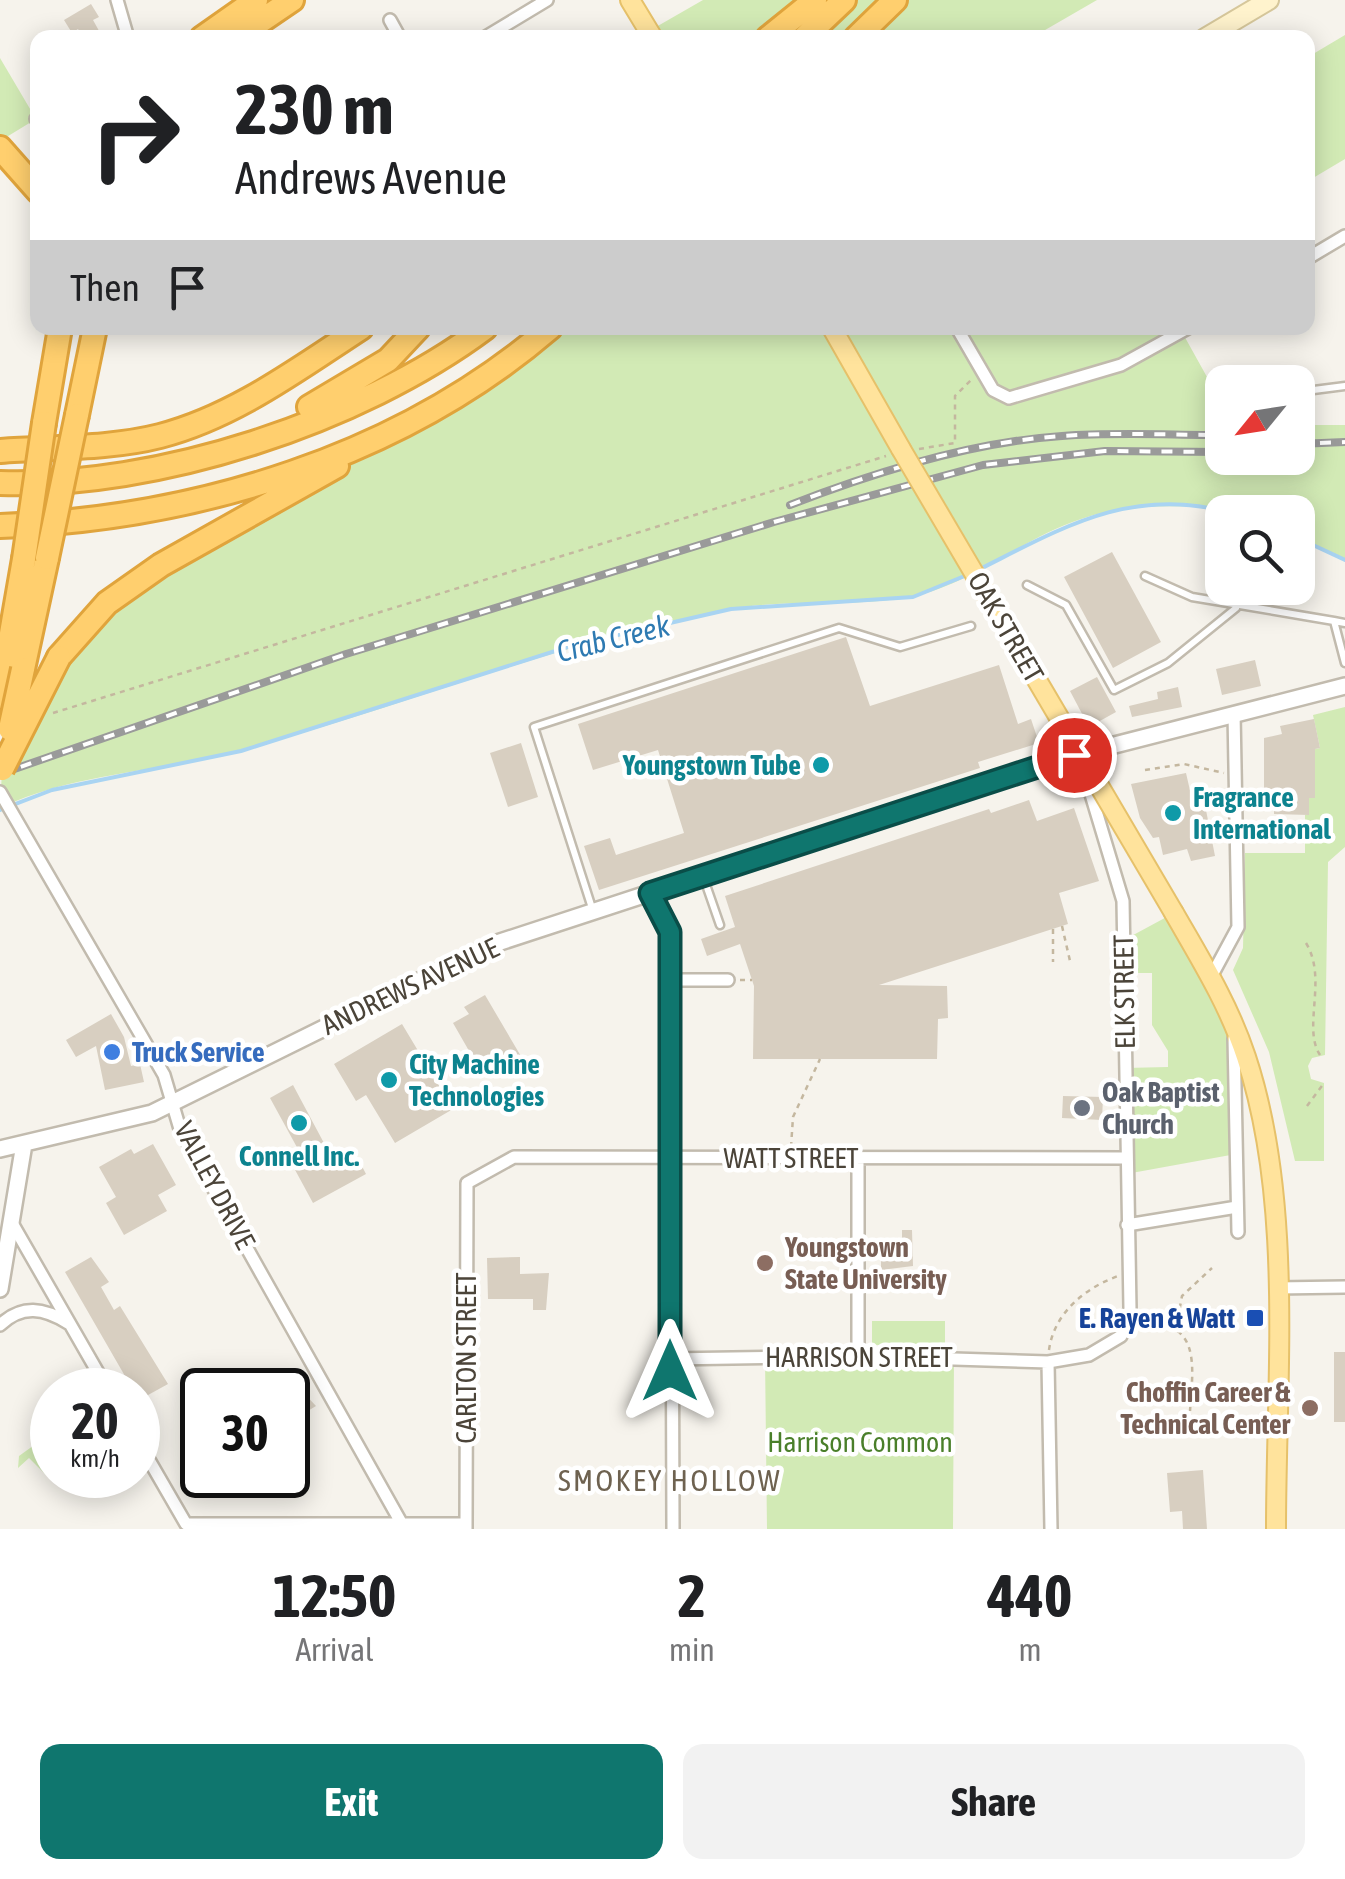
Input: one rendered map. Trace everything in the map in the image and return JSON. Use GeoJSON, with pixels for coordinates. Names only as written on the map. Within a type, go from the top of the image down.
{"type":"FeatureCollection","features":[{"type":"Feature","properties":{"kind":"highway"},"geometry":{"type":"LineString","coordinates":[[213,30],[256,0]]}},
{"type":"Feature","properties":{"kind":"highway"},"geometry":{"type":"LineString","coordinates":[[248,30],[292,0]]}},
{"type":"Feature","properties":{"kind":"highway"},"geometry":{"type":"LineString","coordinates":[[778,30],[815,0]]}},
{"type":"Feature","properties":{"kind":"highway"},"geometry":{"type":"LineString","coordinates":[[812,30],[844,0]]}},
{"type":"Feature","properties":{"kind":"highway"},"geometry":{"type":"LineString","coordinates":[[864,30],[895,0]]}},
{"type":"Feature","properties":{"kind":"highway"},"geometry":{"type":"LineString","coordinates":[[0,148],[30,182]]}},
{"type":"Feature","properties":{"kind":"highway"},"geometry":{"type":"LineString","coordinates":[[1,784],[23,669],[44,423],[59,335]]}},
{"type":"Feature","properties":{"kind":"highway"},"geometry":{"type":"LineString","coordinates":[[1,690],[77,415],[94,335]]}},
{"type":"Feature","properties":{"kind":"highway"},"geometry":{"type":"LineString","coordinates":[[0,451],[132,441],[180,430],[250,399],[350,335]]}},
{"type":"Feature","properties":{"kind":"highway"},"geometry":{"type":"LineString","coordinates":[[193,458],[299,413],[388,360],[411,335]]}},
{"type":"Feature","properties":{"kind":"highway"},"geometry":{"type":"LineString","coordinates":[[0,483],[128,472],[193,458],[306,422],[399,383],[474,335]]}},
{"type":"Feature","properties":{"kind":"highway"},"geometry":{"type":"LineString","coordinates":[[1,784],[59,657],[107,603],[162,565],[406,427],[541,335]]}},
{"type":"Feature","properties":{"kind":"highway"},"geometry":{"type":"LineString","coordinates":[[0,526],[80,523],[200,499],[294,471],[406,427]]}},
{"type":"Feature","properties":{"kind":"main road"},"geometry":{"type":"LineString","coordinates":[[630,0],[648,30]]}},
{"type":"Feature","properties":{"kind":"main road"},"geometry":{"type":"LineString","coordinates":[[1218,30],[1269,0]]}},
{"type":"Feature","properties":{"kind":"main road","name":"OAK STREET"},"geometry":{"type":"LineString","coordinates":[[836,335],[898,452],[1211,977],[1247,1058],[1269,1157],[1276,1288],[1276,1529]]}},
{"type":"Feature","properties":{"kind":"street"},"geometry":{"type":"LineString","coordinates":[[117,0],[126,30]]}},
{"type":"Feature","properties":{"kind":"street"},"geometry":{"type":"LineString","coordinates":[[497,30],[547,0]]}},
{"type":"Feature","properties":{"kind":"street"},"geometry":{"type":"LineString","coordinates":[[390,20],[396,30]]}},
{"type":"Feature","properties":{"kind":"street"},"geometry":{"type":"LineString","coordinates":[[1315,254],[1345,236]]}},
{"type":"Feature","properties":{"kind":"street"},"geometry":{"type":"LineString","coordinates":[[960,335],[1004,398],[1121,366],[1176,335]]}},
{"type":"Feature","properties":{"kind":"street","name":"ANDREWS AVENUE"},"geometry":{"type":"LineString","coordinates":[[0,1149],[152,1113],[470,953],[1074,755],[1345,686]]}},
{"type":"Feature","properties":{"kind":"street"},"geometry":{"type":"LineString","coordinates":[[1211,977],[1238,927],[1234,712]]}},
{"type":"Feature","properties":{"kind":"street","name":"ELK STREET"},"geometry":{"type":"LineString","coordinates":[[1074,755],[1117,870],[1123,901],[1128,1325]]}},
{"type":"Feature","properties":{"kind":"street","name":"VALLEY DRIVE"},"geometry":{"type":"LineString","coordinates":[[1,784],[25,834],[164,1075],[180,1128],[404,1526]]}},
{"type":"Feature","properties":{"kind":"street"},"geometry":{"type":"LineString","coordinates":[[650,893],[670,932],[672,980],[673,1529]]}},
{"type":"Feature","properties":{"kind":"street"},"geometry":{"type":"LineString","coordinates":[[672,980],[728,980]]}},
{"type":"Feature","properties":{"kind":"street"},"geometry":{"type":"LineString","coordinates":[[1234,1024],[1238,1232]]}},
{"type":"Feature","properties":{"kind":"street"},"geometry":{"type":"LineString","coordinates":[[0,1290],[24,1144]]}},
{"type":"Feature","properties":{"kind":"street","name":"WATT STREET"},"geometry":{"type":"LineString","coordinates":[[465,1187],[514,1157],[1126,1158]]}},
{"type":"Feature","properties":{"kind":"street"},"geometry":{"type":"LineString","coordinates":[[858,1159],[858,1356]]}},
{"type":"Feature","properties":{"kind":"street","name":"CARLTON STREET"},"geometry":{"type":"LineString","coordinates":[[465,1187],[466,1526]]}},
{"type":"Feature","properties":{"kind":"street"},"geometry":{"type":"LineString","coordinates":[[1126,1226],[1237,1207]]}},
{"type":"Feature","properties":{"kind":"street"},"geometry":{"type":"LineString","coordinates":[[12,1223],[95,1368]]}},
{"type":"Feature","properties":{"kind":"street"},"geometry":{"type":"LineString","coordinates":[[1276,1288],[1345,1288]]}},
{"type":"Feature","properties":{"kind":"street"},"geometry":{"type":"LineString","coordinates":[[0,1325],[26,1310],[45,1311],[70,1325]]}},
{"type":"Feature","properties":{"kind":"street"},"geometry":{"type":"LineString","coordinates":[[1051,1529],[1048,1362],[1102,1350],[1121,1336],[1128,1325]]}},
{"type":"Feature","properties":{"kind":"street","name":"HARRISON STREET"},"geometry":{"type":"LineString","coordinates":[[670,1359],[858,1356],[1048,1362]]}},
{"type":"Feature","properties":{"kind":"street"},"geometry":{"type":"LineString","coordinates":[[160,1478],[186,1524],[466,1526]]}},
{"type":"Feature","properties":{"kind":"lane"},"geometry":{"type":"LineString","coordinates":[[1315,390],[1345,386]]}},
{"type":"Feature","properties":{"kind":"lane"},"geometry":{"type":"LineString","coordinates":[[1145,576],[1192,597],[1236,608],[1345,622]]}},
{"type":"Feature","properties":{"kind":"lane"},"geometry":{"type":"LineString","coordinates":[[1027,584],[1066,605],[1114,690],[1168,662],[1236,608]]}},
{"type":"Feature","properties":{"kind":"lane"},"geometry":{"type":"LineString","coordinates":[[1334,622],[1345,662]]}},
{"type":"Feature","properties":{"kind":"lane"},"geometry":{"type":"LineString","coordinates":[[593,912],[534,727],[839,628],[900,647],[971,626]]}},
{"type":"Feature","properties":{"kind":"lane"},"geometry":{"type":"LineString","coordinates":[[703,876],[720,925]]}},
{"type":"Feature","properties":{"kind":"path"},"geometry":{"type":"LineString","coordinates":[[48,715],[898,452],[955,443],[955,396],[962,385],[983,373]]}},
{"type":"Feature","properties":{"kind":"path"},"geometry":{"type":"LineString","coordinates":[[1145,770],[1184,764],[1236,772]]}},
{"type":"Feature","properties":{"kind":"path"},"geometry":{"type":"LineString","coordinates":[[1062,926],[1070,961]]}},
{"type":"Feature","properties":{"kind":"path"},"geometry":{"type":"LineString","coordinates":[[1053,929],[1054,962]]}},
{"type":"Feature","properties":{"kind":"path"},"geometry":{"type":"LineString","coordinates":[[1306,943],[1315,959],[1317,1006],[1312,1038],[1320,1055]]}},
{"type":"Feature","properties":{"kind":"path"},"geometry":{"type":"LineString","coordinates":[[791,1158],[793,1117],[820,1059]]}},
{"type":"Feature","properties":{"kind":"path"},"geometry":{"type":"LineString","coordinates":[[1307,1106],[1324,1083]]}},
{"type":"Feature","properties":{"kind":"path"},"geometry":{"type":"LineString","coordinates":[[1176,1330],[1182,1296],[1212,1268]]}},
{"type":"Feature","properties":{"kind":"path"},"geometry":{"type":"LineString","coordinates":[[1048,1362],[1050,1342],[1066,1312],[1091,1289],[1128,1273]]}},
{"type":"Feature","properties":{"kind":"path"},"geometry":{"type":"LineString","coordinates":[[1128,1325],[1154,1322],[1176,1330],[1190,1348],[1190,1411]]}},
{"type":"Feature","properties":{"kind":"green space"},"geometry":{"type":"Polygon","coordinates":[[[703,0],[1097,0],[1045,30],[651,30],[703,0]]]}},
{"type":"Feature","properties":{"kind":"green space"},"geometry":{"type":"Polygon","coordinates":[[[1345,35],[1345,159],[1315,177],[1315,53],[1345,35]]]}},
{"type":"Feature","properties":{"kind":"green space"},"geometry":{"type":"Polygon","coordinates":[[[0,58],[30,109],[30,123],[0,141],[0,58]]]}},
{"type":"Feature","properties":{"kind":"green space"},"geometry":{"type":"Polygon","coordinates":[[[539,335],[1184,335],[1205,373],[1205,475],[1315,475],[1315,425],[1345,425],[1345,560],[1315,546],[1315,495],[1205,495],[1205,507],[1161,506],[1107,512],[1059,527],[933,591],[865,602],[753,606],[668,622],[244,750],[43,791],[13,802],[0,812],[2,769],[28,712],[107,603],[539,335]]]}},
{"type":"Feature","properties":{"kind":"green space"},"geometry":{"type":"Polygon","coordinates":[[[1345,707],[1345,847],[1328,862],[1325,1055],[1312,1058],[1308,1066],[1311,1079],[1324,1083],[1324,1161],[1295,1161],[1269,1052],[1233,970],[1243,948],[1245,853],[1305,853],[1305,815],[1309,814],[1309,798],[1315,797],[1315,749],[1320,748],[1313,715],[1345,707]]]}},
{"type":"Feature","properties":{"kind":"green space"},"geometry":{"type":"Polygon","coordinates":[[[1174,913],[1229,1012],[1236,1154],[1126,1174],[1125,1068],[1168,1067],[1168,1051],[1152,1025],[1152,973],[1125,973],[1124,940],[1174,913]]]}},
{"type":"Feature","properties":{"kind":"green space"},"geometry":{"type":"Polygon","coordinates":[[[872,1321],[945,1321],[945,1345],[872,1345],[872,1321]]]}},
{"type":"Feature","properties":{"kind":"green space","name":"Harrison Common"},"geometry":{"type":"Polygon","coordinates":[[[765,1357],[954,1357],[953,1529],[767,1529],[765,1357]]]}},
{"type":"Feature","properties":{"kind":"green space"},"geometry":{"type":"Polygon","coordinates":[[[30,1448],[30,1459],[18,1468],[19,1456],[30,1448]]]}},
{"type":"Feature","properties":{"kind":"building"},"geometry":{"type":"Polygon","coordinates":[[[91,4],[99,17],[93,20],[99,30],[70,30],[64,20],[91,4]]]}},
{"type":"Feature","properties":{"kind":"building"},"geometry":{"type":"Polygon","coordinates":[[[1112,552],[1161,642],[1113,668],[1064,577],[1112,552]]]}},
{"type":"Feature","properties":{"kind":"building","name":"Youngstown Tube"},"geometry":{"type":"Polygon","coordinates":[[[846,637],[870,706],[999,665],[1018,724],[1031,719],[1039,743],[978,762],[980,768],[599,890],[584,846],[610,838],[616,855],[684,833],[658,750],[593,770],[578,724],[846,637]]]}},
{"type":"Feature","properties":{"kind":"building"},"geometry":{"type":"Polygon","coordinates":[[[1255,660],[1261,686],[1222,695],[1216,669],[1255,660]]]}},
{"type":"Feature","properties":{"kind":"building"},"geometry":{"type":"Polygon","coordinates":[[[1097,677],[1116,712],[1089,727],[1070,691],[1097,677]]]}},
{"type":"Feature","properties":{"kind":"building"},"geometry":{"type":"Polygon","coordinates":[[[1178,687],[1182,707],[1132,717],[1129,706],[1158,699],[1157,692],[1178,687]]]}},
{"type":"Feature","properties":{"kind":"building"},"geometry":{"type":"Polygon","coordinates":[[[1314,719],[1320,748],[1315,749],[1315,798],[1309,798],[1309,815],[1274,814],[1274,798],[1264,798],[1264,738],[1282,734],[1280,726],[1314,719]]]}},
{"type":"Feature","properties":{"kind":"building"},"geometry":{"type":"Polygon","coordinates":[[[521,743],[538,797],[508,807],[490,753],[521,743]]]}},
{"type":"Feature","properties":{"kind":"building","name":"Fragrance International"},"geometry":{"type":"Polygon","coordinates":[[[1186,773],[1194,808],[1205,805],[1215,856],[1191,861],[1187,849],[1163,855],[1159,837],[1153,838],[1140,818],[1131,784],[1186,773]]]}},
{"type":"Feature","properties":{"kind":"building"},"geometry":{"type":"Polygon","coordinates":[[[1029,800],[1037,821],[1074,808],[1099,881],[1059,893],[1068,924],[879,985],[947,986],[948,1018],[938,1019],[937,1059],[753,1059],[754,986],[740,944],[707,956],[701,939],[735,927],[725,896],[989,809],[991,813],[1029,800]]]}},
{"type":"Feature","properties":{"kind":"building"},"geometry":{"type":"Polygon","coordinates":[[[485,995],[522,1058],[500,1070],[495,1062],[480,1070],[453,1023],[469,1014],[464,1007],[485,995]]]}},
{"type":"Feature","properties":{"kind":"building","name":"Truck Service"},"geometry":{"type":"Polygon","coordinates":[[[111,1014],[124,1037],[131,1066],[140,1064],[144,1082],[105,1090],[96,1046],[76,1057],[66,1040],[111,1014]]]}},
{"type":"Feature","properties":{"kind":"building","name":"City Machine Technologies"},"geometry":{"type":"Polygon","coordinates":[[[402,1024],[453,1109],[395,1143],[366,1095],[356,1101],[334,1064],[402,1024]]]}},
{"type":"Feature","properties":{"kind":"building","name":"Connell Inc."},"geometry":{"type":"Polygon","coordinates":[[[293,1085],[333,1160],[353,1149],[366,1174],[313,1203],[294,1168],[305,1162],[270,1098],[293,1085]]]}},
{"type":"Feature","properties":{"kind":"building","name":"Oak Baptist Church"},"geometry":{"type":"Polygon","coordinates":[[[1063,1096],[1103,1097],[1102,1120],[1062,1118],[1063,1096]]]}},
{"type":"Feature","properties":{"kind":"building"},"geometry":{"type":"Polygon","coordinates":[[[153,1144],[176,1185],[158,1195],[167,1211],[124,1235],[106,1203],[116,1197],[99,1167],[131,1149],[134,1154],[153,1144]]]}},
{"type":"Feature","properties":{"kind":"building"},"geometry":{"type":"Polygon","coordinates":[[[902,1230],[912,1230],[913,1266],[881,1270],[881,1258],[902,1257],[902,1230]]]}},
{"type":"Feature","properties":{"kind":"building"},"geometry":{"type":"Polygon","coordinates":[[[91,1257],[109,1282],[101,1287],[114,1310],[120,1306],[158,1368],[120,1368],[65,1272],[91,1257]]]}},
{"type":"Feature","properties":{"kind":"building"},"geometry":{"type":"Polygon","coordinates":[[[520,1257],[520,1274],[549,1273],[546,1310],[533,1310],[533,1299],[488,1299],[487,1258],[520,1257]]]}},
{"type":"Feature","properties":{"kind":"building","name":"Choffin Career & Technical Center"},"geometry":{"type":"Polygon","coordinates":[[[1334,1352],[1345,1352],[1345,1422],[1334,1422],[1334,1352]]]}},
{"type":"Feature","properties":{"kind":"building"},"geometry":{"type":"Polygon","coordinates":[[[160,1371],[168,1384],[160,1388],[160,1371]]]}},
{"type":"Feature","properties":{"kind":"building"},"geometry":{"type":"Polygon","coordinates":[[[1203,1470],[1207,1529],[1183,1529],[1182,1511],[1170,1512],[1167,1473],[1203,1470]]]}},
{"type":"Feature","properties":{"kind":"waterway","name":"Crab Creek"},"geometry":{"type":"LineString","coordinates":[[980,569],[1098,515],[1160,504],[1205,507]]}},
{"type":"Feature","properties":{"kind":"waterway","name":"Crab Creek"},"geometry":{"type":"LineString","coordinates":[[1315,546],[1345,560]]}},
{"type":"Feature","properties":{"kind":"waterway","name":"Crab Creek"},"geometry":{"type":"LineString","coordinates":[[0,810],[52,790],[241,751],[574,645],[731,609],[913,597],[967,575]]}},
{"type":"Feature","properties":{"kind":"railway"},"geometry":{"type":"LineString","coordinates":[[790,505],[889,470],[1027,439],[1205,435]]}},
{"type":"Feature","properties":{"kind":"railway"},"geometry":{"type":"LineString","coordinates":[[1315,443],[1345,442]]}},
{"type":"Feature","properties":{"kind":"railway"},"geometry":{"type":"LineString","coordinates":[[0,774],[346,654],[774,522],[983,465],[1105,451],[1205,452]]}},
{"type":"Feature","properties":{"kind":"place","name":"Youngstown Tube"},"geometry":{"type":"Point","coordinates":[821,765]}},
{"type":"Feature","properties":{"kind":"place","name":"Fragrance International"},"geometry":{"type":"Point","coordinates":[1173,813]}},
{"type":"Feature","properties":{"kind":"place","name":"Truck Service"},"geometry":{"type":"Point","coordinates":[112,1052]}},
{"type":"Feature","properties":{"kind":"place","name":"City Machine Technologies"},"geometry":{"type":"Point","coordinates":[389,1080]}},
{"type":"Feature","properties":{"kind":"place","name":"Oak Baptist Church"},"geometry":{"type":"Point","coordinates":[1082,1108]}},
{"type":"Feature","properties":{"kind":"place","name":"Connell Inc."},"geometry":{"type":"Point","coordinates":[299,1123]}},
{"type":"Feature","properties":{"kind":"place","name":"Youngstown State University"},"geometry":{"type":"Point","coordinates":[765,1263]}},
{"type":"Feature","properties":{"kind":"place","name":"E. Rayen & Watt"},"geometry":{"type":"Point","coordinates":[1255,1318]}},
{"type":"Feature","properties":{"kind":"place","name":"Choffin Career & Technical Center"},"geometry":{"type":"Point","coordinates":[1310,1408]}},
{"type":"Feature","properties":{"kind":"district","name":"SMOKEY HOLLOW"},"geometry":{"type":"Point","coordinates":[670,1480]}},
{"type":"Feature","properties":{"kind":"route"},"geometry":{"type":"LineString","coordinates":[[670,1371],[670,932],[650,893],[1074,755]]}}]}
